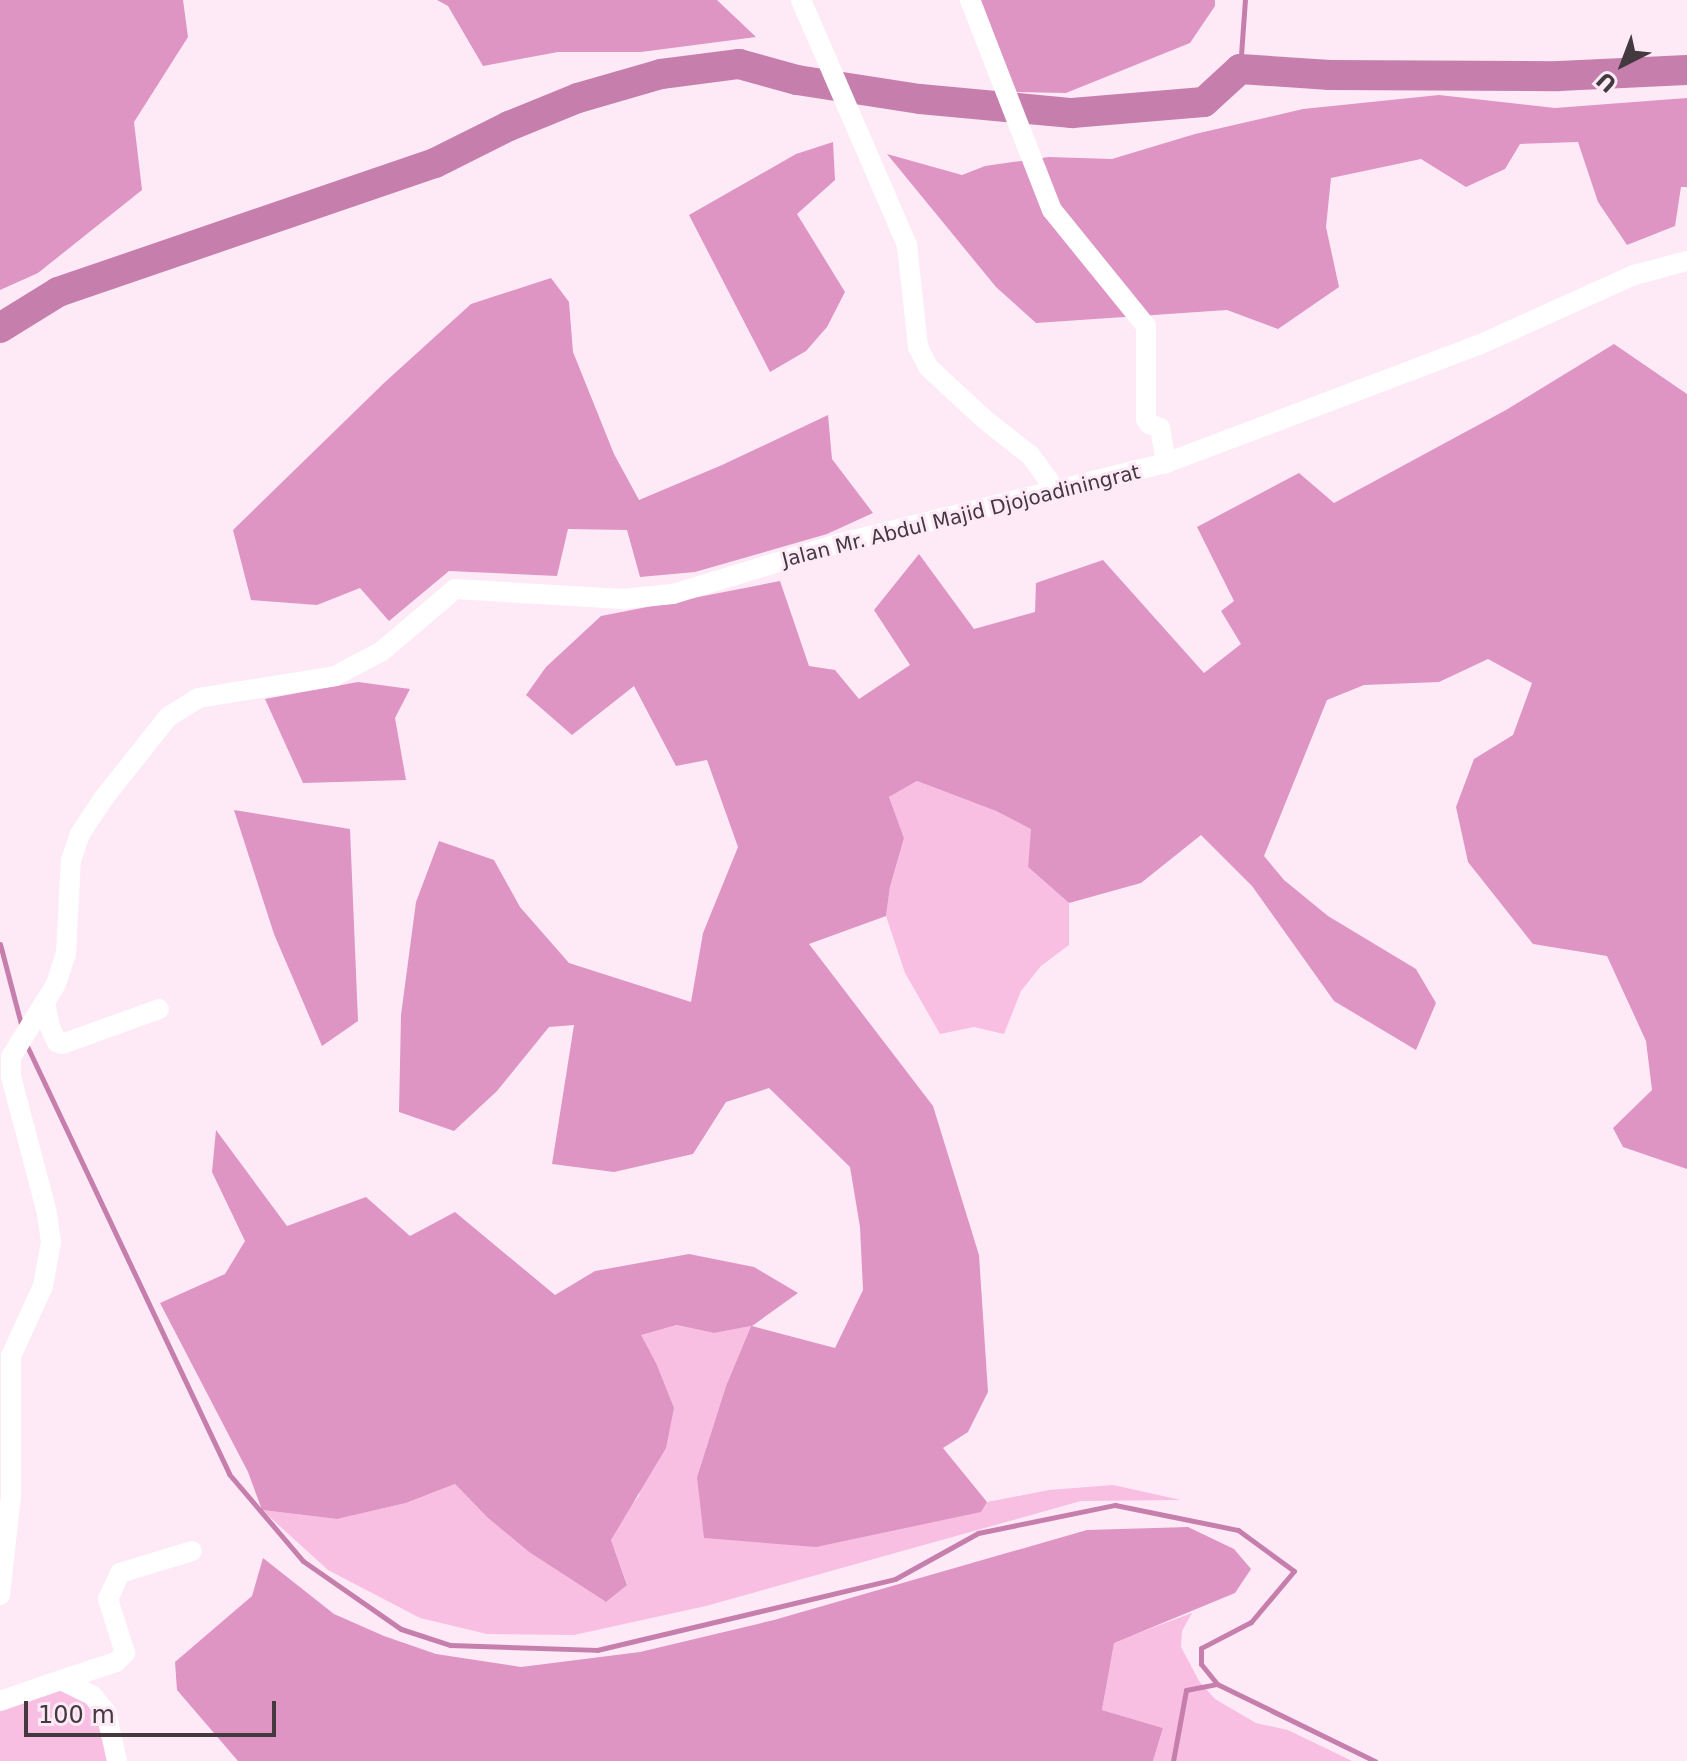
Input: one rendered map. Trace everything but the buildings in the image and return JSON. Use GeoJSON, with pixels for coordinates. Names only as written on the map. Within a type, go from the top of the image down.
{"type":"FeatureCollection","features":[{"type":"Feature","properties":{"kind":"street"},"geometry":{"type":"LineString","coordinates":[[801,0],[907,245],[918,347],[928,367],[983,418],[1031,456],[1049,481],[1050,494]]}},
{"type":"Feature","properties":{"kind":"street"},"geometry":{"type":"LineString","coordinates":[[970,0],[1052,210],[1146,326],[1146,419],[1149,424],[1160,428],[1166,463]]}},
{"type":"Feature","properties":{"kind":"street","name":"Jalan Mr. Abdul Majid Djojoadiningrat"},"geometry":{"type":"LineString","coordinates":[[0,1595],[11,1495],[11,1356],[43,1286],[51,1242],[47,1213],[11,1077],[11,1057],[42,1008],[66,954],[71,860],[80,834],[160,727],[183,706],[198,698],[335,676],[382,651],[455,589],[623,599],[673,594],[834,545],[1166,463],[1481,344],[1634,275],[1687,261]]}},
{"type":"Feature","properties":{"kind":"street"},"geometry":{"type":"LineString","coordinates":[[42,1008],[57,1042],[62,1044],[159,1009]]}},
{"type":"Feature","properties":{"kind":"street"},"geometry":{"type":"LineString","coordinates":[[0,1701],[122,1658],[125,1649],[108,1599],[120,1573],[192,1551]]}},
{"type":"Feature","properties":{"kind":"street"},"geometry":{"type":"LineString","coordinates":[[61,1680],[101,1703],[117,1761]]}},
{"type":"Feature","properties":{"kind":"shaded area"},"geometry":{"type":"Polygon","coordinates":[[[0,0],[183,0],[188,37],[134,122],[142,190],[38,273],[0,290],[0,0]]]}},
{"type":"Feature","properties":{"kind":"shaded area"},"geometry":{"type":"Polygon","coordinates":[[[437,0],[717,0],[756,37],[641,52],[558,52],[483,66],[448,6],[437,0]]]}},
{"type":"Feature","properties":{"kind":"shaded area"},"geometry":{"type":"Polygon","coordinates":[[[981,0],[1215,0],[1215,6],[1190,43],[1066,93],[1016,92],[981,0]]]}},
{"type":"Feature","properties":{"kind":"shaded area"},"geometry":{"type":"Polygon","coordinates":[[[1439,95],[1555,108],[1687,98],[1687,187],[1681,187],[1675,226],[1627,245],[1598,202],[1578,142],[1520,144],[1505,169],[1466,187],[1421,159],[1331,178],[1326,227],[1339,287],[1278,329],[1227,310],[1036,323],[996,287],[887,154],[962,175],[985,166],[1049,157],[1112,159],[1195,134],[1303,109],[1439,95]]]}},
{"type":"Feature","properties":{"kind":"shaded area"},"geometry":{"type":"Polygon","coordinates":[[[833,142],[835,180],[797,214],[845,292],[827,327],[806,351],[770,372],[689,215],[796,154],[833,142]]]}},
{"type":"Feature","properties":{"kind":"shaded area"},"geometry":{"type":"Polygon","coordinates":[[[551,278],[569,302],[573,352],[614,454],[639,500],[828,415],[832,459],[873,513],[827,534],[695,572],[640,577],[627,530],[568,529],[557,576],[449,571],[389,621],[360,588],[317,605],[251,600],[233,530],[384,383],[471,304],[551,278]]]}},
{"type":"Feature","properties":{"kind":"shaded area"},"geometry":{"type":"Polygon","coordinates":[[[1614,344],[1687,394],[1687,1169],[1623,1147],[1613,1128],[1652,1090],[1646,1041],[1607,956],[1533,944],[1468,862],[1456,807],[1474,759],[1513,735],[1532,683],[1488,659],[1439,682],[1364,685],[1327,700],[1264,856],[1284,880],[1328,916],[1416,969],[1436,1003],[1416,1050],[1334,1001],[1252,886],[1201,835],[1141,883],[1069,903],[1028,867],[1031,829],[996,811],[917,781],[889,797],[904,838],[890,887],[886,916],[809,944],[933,1106],[979,1255],[988,1392],[968,1432],[943,1448],[987,1502],[981,1512],[816,1547],[704,1538],[697,1477],[726,1386],[751,1326],[714,1333],[677,1325],[641,1335],[674,1408],[666,1448],[611,1540],[627,1585],[606,1602],[529,1552],[488,1518],[455,1484],[406,1503],[337,1519],[262,1510],[248,1472],[160,1303],[225,1274],[245,1241],[212,1172],[216,1130],[287,1226],[366,1197],[410,1236],[455,1212],[555,1295],[595,1271],[689,1254],[754,1267],[798,1293],[752,1326],[835,1348],[863,1290],[860,1227],[850,1167],[769,1088],[726,1102],[693,1154],[614,1172],[552,1164],[574,1025],[549,1027],[497,1091],[454,1131],[399,1112],[401,1015],[416,902],[439,841],[494,860],[520,907],[569,963],[691,1002],[703,933],[738,847],[707,760],[676,766],[634,686],[572,735],[526,695],[546,667],[601,616],[780,581],[809,666],[835,670],[859,699],[910,665],[874,610],[919,554],[974,629],[1035,612],[1036,583],[1103,560],[1204,673],[1241,644],[1221,611],[1234,601],[1197,527],[1299,473],[1334,503],[1506,410],[1614,344]]]}},
{"type":"Feature","properties":{"kind":"shaded area"},"geometry":{"type":"Polygon","coordinates":[[[358,682],[410,689],[395,718],[406,780],[303,783],[265,699],[358,682]]]}},
{"type":"Feature","properties":{"kind":"shaded area"},"geometry":{"type":"Polygon","coordinates":[[[917,781],[996,811],[1032,829],[1028,867],[1069,903],[1069,945],[1041,966],[1021,991],[1004,1034],[974,1027],[940,1034],[905,973],[886,916],[890,887],[904,838],[889,797],[917,781]]]}},
{"type":"Feature","properties":{"kind":"shaded area"},"geometry":{"type":"Polygon","coordinates":[[[234,810],[350,829],[358,1021],[322,1046],[274,934],[234,810]]]}},
{"type":"Feature","properties":{"kind":"shaded area"},"geometry":{"type":"Polygon","coordinates":[[[678,1325],[714,1333],[751,1326],[726,1386],[697,1477],[980,1512],[987,1502],[1049,1490],[1113,1485],[1181,1500],[1081,1501],[706,1606],[574,1635],[487,1634],[420,1618],[328,1570],[262,1510],[337,1519],[406,1503],[455,1484],[488,1518],[529,1552],[606,1602],[627,1584],[611,1540],[622,1516],[639,1496],[656,1363],[640,1335],[678,1325]]]}},
{"type":"Feature","properties":{"kind":"shaded area"},"geometry":{"type":"Polygon","coordinates":[[[1188,1527],[1234,1549],[1251,1569],[1235,1593],[1114,1643],[1102,1710],[1163,1728],[1153,1761],[238,1761],[177,1690],[175,1662],[252,1596],[263,1558],[334,1614],[384,1636],[436,1654],[521,1667],[640,1652],[774,1620],[1087,1530],[1188,1527]]]}},
{"type":"Feature","properties":{"kind":"shaded area"},"geometry":{"type":"Polygon","coordinates":[[[1192,1613],[1182,1631],[1181,1647],[1199,1681],[1215,1699],[1256,1723],[1288,1730],[1352,1761],[1153,1761],[1163,1728],[1102,1710],[1114,1642],[1192,1613]]]}},
{"type":"Feature","properties":{"kind":"shaded area"},"geometry":{"type":"Polygon","coordinates":[[[66,1687],[98,1712],[110,1761],[0,1761],[0,1709],[66,1687]]]}},
{"type":"Feature","properties":{"kind":"waterway"},"geometry":{"type":"LineString","coordinates":[[1240,69],[1245,0]]}},
{"type":"Feature","properties":{"kind":"waterway"},"geometry":{"type":"LineString","coordinates":[[0,328],[58,292],[435,163],[509,126],[578,98],[661,74],[739,64],[797,80],[920,99],[1072,113],[1204,102],[1240,69],[1330,75],[1559,76],[1687,70]]}},
{"type":"Feature","properties":{"kind":"waterway"},"geometry":{"type":"LineString","coordinates":[[0,944],[22,1028]]}},
{"type":"Feature","properties":{"kind":"waterway"},"geometry":{"type":"LineString","coordinates":[[27,1046],[229,1474],[303,1561],[401,1629],[450,1645],[597,1650],[895,1579],[978,1533],[1115,1505],[1238,1530],[1294,1571],[1251,1622],[1201,1648],[1201,1664],[1217,1684],[1375,1761]]}},
{"type":"Feature","properties":{"kind":"waterway"},"geometry":{"type":"LineString","coordinates":[[1173,1761],[1186,1690],[1216,1684]]}}]}
